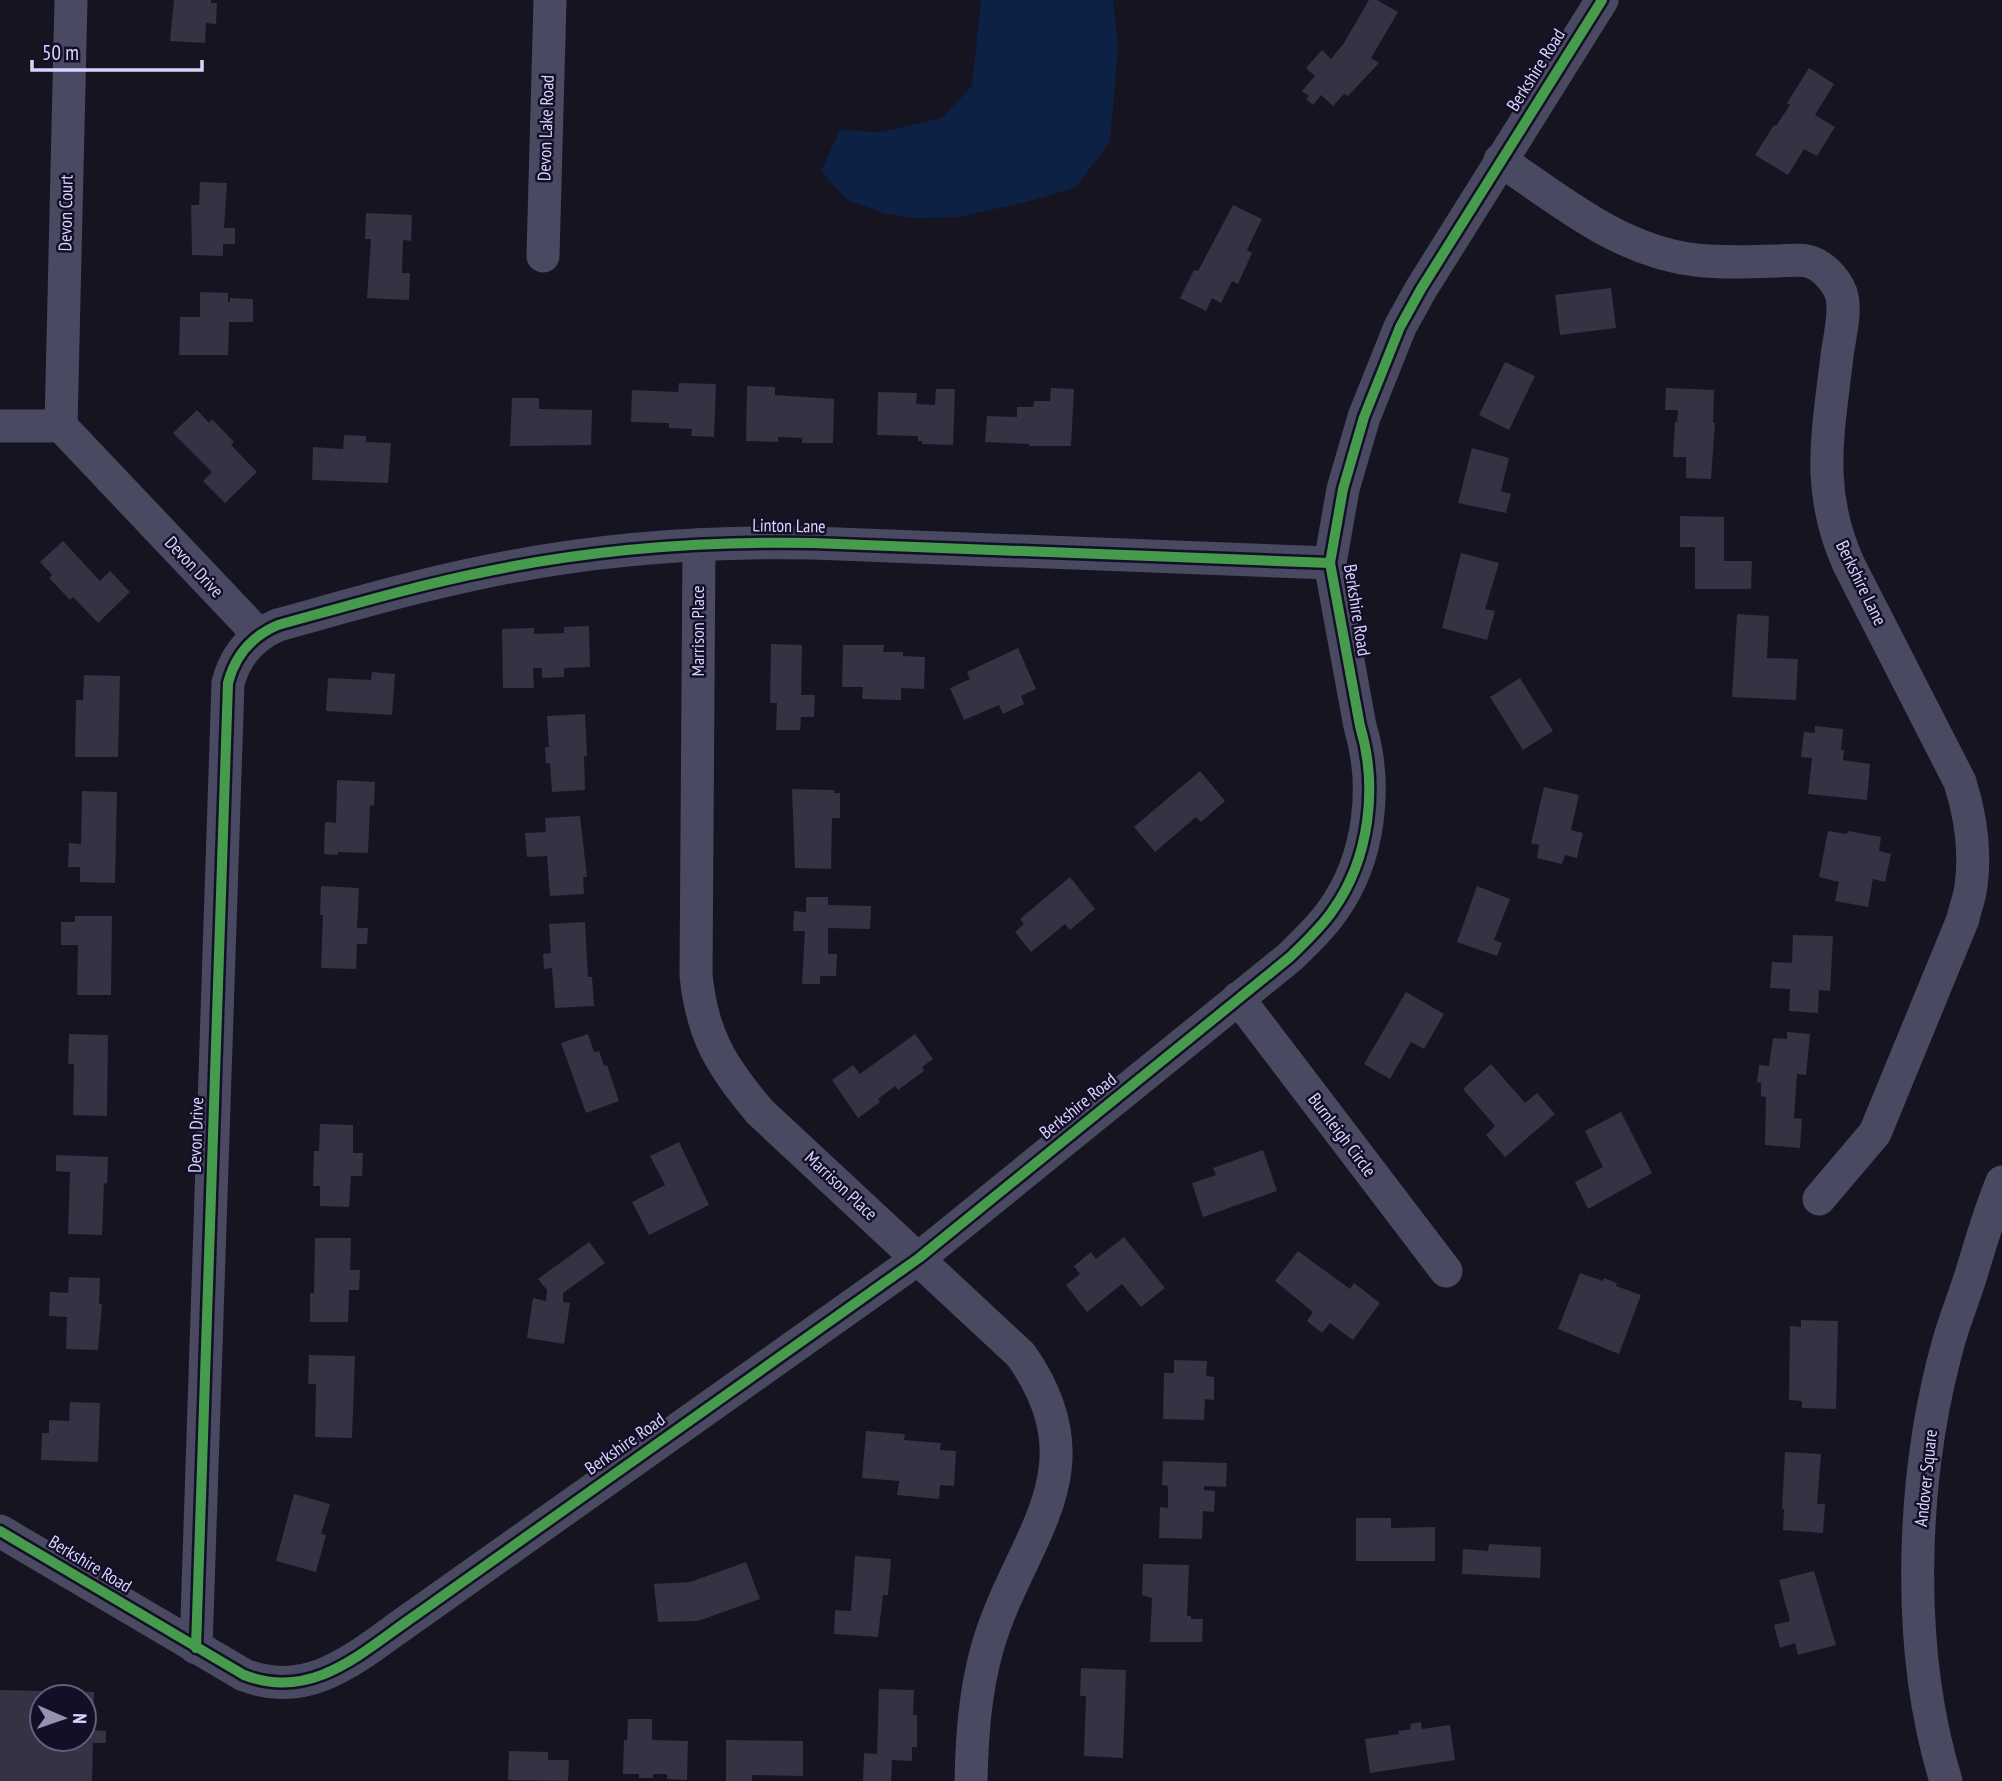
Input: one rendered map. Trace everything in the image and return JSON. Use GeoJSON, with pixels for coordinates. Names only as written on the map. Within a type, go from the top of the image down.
{"type":"FeatureCollection","features":[{"type":"Feature","properties":{"kind":"street","name":"Devon Court"},"geometry":{"type":"LineString","coordinates":[[61,426],[71,0]]}},
{"type":"Feature","properties":{"kind":"street","name":"Devon Lake Road"},"geometry":{"type":"LineString","coordinates":[[543,256],[550,0]]}},
{"type":"Feature","properties":{"kind":"street","name":"Berkshire Road"},"geometry":{"type":"LineString","coordinates":[[0,1531],[234,1670],[264,1682],[299,1683],[319,1677],[340,1667],[919,1258],[1290,957],[1313,935],[1333,910],[1357,863],[1368,821],[1370,778],[1366,746],[1330,563],[1343,489],[1354,447],[1383,366],[1421,289],[1602,0]]}},
{"type":"Feature","properties":{"kind":"street","name":"Berkshire Lane"},"geometry":{"type":"LineString","coordinates":[[1500,160],[1593,223],[1643,247],[1685,259],[1707,261],[1807,261],[1825,271],[1835,281],[1841,294],[1842,315],[1828,435],[1828,502],[1849,565],[1960,782],[1970,813],[1975,855],[1971,888],[1963,919],[1875,1133],[1819,1199]]}},
{"type":"Feature","properties":{"kind":"street"},"geometry":{"type":"LineString","coordinates":[[0,426],[61,426]]}},
{"type":"Feature","properties":{"kind":"street","name":"Devon Drive"},"geometry":{"type":"LineString","coordinates":[[61,426],[259,635],[246,646],[231,669],[228,683],[196,1647]]}},
{"type":"Feature","properties":{"kind":"street","name":"Linton Lane"},"geometry":{"type":"LineString","coordinates":[[259,635],[278,625],[484,572],[597,553],[699,544],[813,543],[1330,563]]}},
{"type":"Feature","properties":{"kind":"street","name":"Marrison Place"},"geometry":{"type":"LineString","coordinates":[[699,544],[696,975],[703,1018],[720,1060],[745,1096],[919,1258],[1026,1363],[1046,1400],[1052,1420],[1056,1452],[1048,1506],[1006,1597],[987,1649],[974,1713],[971,1781]]}},
{"type":"Feature","properties":{"kind":"street","name":"Burnleigh Circle"},"geometry":{"type":"LineString","coordinates":[[1238,998],[1446,1272]]}},
{"type":"Feature","properties":{"kind":"street","name":"Andover Square"},"geometry":{"type":"LineString","coordinates":[[1947,1781],[1937,1750],[1922,1645],[1918,1570],[1922,1495],[1927,1442],[1949,1341],[2002,1182]]}},
{"type":"Feature","properties":{"kind":"water"},"geometry":{"type":"Polygon","coordinates":[[[981,0],[1113,0],[1118,47],[1110,142],[1075,188],[958,217],[914,218],[884,213],[847,200],[821,171],[840,130],[881,132],[942,118],[972,86],[981,0]]]}},
{"type":"Feature","properties":{"kind":"building"},"geometry":{"type":"Polygon","coordinates":[[[174,0],[211,0],[211,3],[217,3],[216,24],[206,23],[205,43],[170,41],[174,0]]]}},
{"type":"Feature","properties":{"kind":"building"},"geometry":{"type":"Polygon","coordinates":[[[1369,0],[1377,0],[1398,12],[1371,58],[1379,63],[1348,96],[1344,94],[1333,106],[1321,95],[1313,105],[1306,99],[1309,96],[1302,91],[1315,76],[1306,68],[1322,50],[1331,59],[1344,43],[1369,0]]]}},
{"type":"Feature","properties":{"kind":"building"},"geometry":{"type":"Polygon","coordinates":[[[1809,68],[1834,84],[1815,115],[1835,127],[1817,156],[1804,149],[1788,175],[1755,155],[1790,105],[1787,103],[1809,68]]]}},
{"type":"Feature","properties":{"kind":"building"},"geometry":{"type":"Polygon","coordinates":[[[200,182],[227,183],[224,228],[235,228],[235,244],[223,244],[223,256],[192,255],[191,205],[199,205],[200,182]]]}},
{"type":"Feature","properties":{"kind":"building"},"geometry":{"type":"Polygon","coordinates":[[[1233,205],[1262,219],[1247,250],[1252,253],[1238,284],[1232,281],[1221,303],[1212,298],[1206,311],[1180,298],[1194,270],[1198,271],[1233,205]]]}},
{"type":"Feature","properties":{"kind":"building"},"geometry":{"type":"Polygon","coordinates":[[[366,213],[412,215],[411,241],[403,240],[402,273],[410,273],[409,300],[367,298],[371,239],[365,239],[366,213]]]}},
{"type":"Feature","properties":{"kind":"building"},"geometry":{"type":"Polygon","coordinates":[[[1611,288],[1616,328],[1560,335],[1555,295],[1611,288]]]}},
{"type":"Feature","properties":{"kind":"building"},"geometry":{"type":"Polygon","coordinates":[[[200,292],[228,293],[228,302],[230,298],[253,299],[253,322],[229,322],[228,355],[179,355],[180,317],[200,317],[200,292]]]}},
{"type":"Feature","properties":{"kind":"building"},"geometry":{"type":"Polygon","coordinates":[[[1505,362],[1535,376],[1509,430],[1479,415],[1505,362]]]}},
{"type":"Feature","properties":{"kind":"building"},"geometry":{"type":"Polygon","coordinates":[[[679,383],[716,384],[714,437],[691,436],[692,429],[669,428],[669,423],[631,422],[632,390],[678,392],[679,383]]]}},
{"type":"Feature","properties":{"kind":"building"},"geometry":{"type":"Polygon","coordinates":[[[747,386],[775,387],[775,395],[834,399],[833,443],[802,443],[802,438],[778,437],[778,442],[746,441],[747,386]]]}},
{"type":"Feature","properties":{"kind":"building"},"geometry":{"type":"Polygon","coordinates":[[[1051,388],[1074,389],[1071,446],[985,442],[987,416],[1017,417],[1017,407],[1033,407],[1034,401],[1050,401],[1051,388]]]}},
{"type":"Feature","properties":{"kind":"building"},"geometry":{"type":"Polygon","coordinates":[[[1666,388],[1714,390],[1715,423],[1711,479],[1686,478],[1686,457],[1673,457],[1678,410],[1665,410],[1666,388]]]}},
{"type":"Feature","properties":{"kind":"building"},"geometry":{"type":"Polygon","coordinates":[[[936,389],[955,389],[953,445],[922,444],[922,441],[918,441],[918,436],[877,435],[878,392],[917,393],[916,404],[935,405],[936,389]]]}},
{"type":"Feature","properties":{"kind":"building"},"geometry":{"type":"Polygon","coordinates":[[[512,398],[539,398],[539,409],[592,410],[591,445],[510,446],[512,398]]]}},
{"type":"Feature","properties":{"kind":"building"},"geometry":{"type":"Polygon","coordinates":[[[197,410],[209,423],[212,419],[234,442],[231,445],[257,472],[225,503],[203,481],[212,472],[173,433],[197,410]]]}},
{"type":"Feature","properties":{"kind":"building"},"geometry":{"type":"Polygon","coordinates":[[[344,435],[366,436],[366,442],[391,443],[388,483],[312,480],[313,447],[343,449],[344,435]]]}},
{"type":"Feature","properties":{"kind":"building"},"geometry":{"type":"Polygon","coordinates":[[[1472,448],[1509,458],[1501,491],[1511,494],[1506,513],[1458,503],[1472,448]]]}},
{"type":"Feature","properties":{"kind":"building"},"geometry":{"type":"Polygon","coordinates":[[[1680,516],[1724,517],[1724,561],[1752,561],[1751,589],[1695,589],[1695,547],[1680,547],[1680,516]]]}},
{"type":"Feature","properties":{"kind":"building"},"geometry":{"type":"Polygon","coordinates":[[[63,541],[100,581],[110,571],[130,592],[98,623],[73,597],[70,600],[49,578],[52,575],[40,562],[63,541]]]}},
{"type":"Feature","properties":{"kind":"building"},"geometry":{"type":"Polygon","coordinates":[[[1461,553],[1499,563],[1485,609],[1495,611],[1487,640],[1442,628],[1461,553]]]}},
{"type":"Feature","properties":{"kind":"building"},"geometry":{"type":"Polygon","coordinates":[[[1737,614],[1769,616],[1767,658],[1798,659],[1796,700],[1732,697],[1737,614]]]}},
{"type":"Feature","properties":{"kind":"building"},"geometry":{"type":"Polygon","coordinates":[[[589,626],[590,667],[564,668],[564,677],[542,678],[542,668],[533,668],[534,688],[503,688],[502,629],[534,628],[534,634],[564,633],[564,627],[589,626]]]}},
{"type":"Feature","properties":{"kind":"building"},"geometry":{"type":"Polygon","coordinates":[[[771,644],[802,645],[801,695],[815,695],[814,717],[801,717],[800,730],[776,730],[777,703],[770,703],[771,644]]]}},
{"type":"Feature","properties":{"kind":"building"},"geometry":{"type":"Polygon","coordinates":[[[843,645],[884,645],[883,652],[903,652],[903,656],[925,657],[924,689],[901,688],[901,700],[862,699],[863,687],[842,687],[843,645]]]}},
{"type":"Feature","properties":{"kind":"building"},"geometry":{"type":"Polygon","coordinates":[[[1018,648],[1036,689],[1021,696],[1024,704],[1003,714],[999,705],[964,720],[950,688],[970,679],[967,672],[1018,648]]]}},
{"type":"Feature","properties":{"kind":"building"},"geometry":{"type":"Polygon","coordinates":[[[372,672],[395,674],[392,715],[326,711],[328,678],[371,680],[372,672]]]}},
{"type":"Feature","properties":{"kind":"building"},"geometry":{"type":"Polygon","coordinates":[[[84,675],[120,676],[118,757],[75,757],[76,700],[83,700],[84,675]]]}},
{"type":"Feature","properties":{"kind":"building"},"geometry":{"type":"Polygon","coordinates":[[[1520,678],[1553,731],[1523,750],[1490,697],[1520,678]]]}},
{"type":"Feature","properties":{"kind":"building"},"geometry":{"type":"Polygon","coordinates":[[[585,714],[585,790],[552,792],[550,763],[546,763],[545,747],[549,747],[547,716],[585,714]]]}},
{"type":"Feature","properties":{"kind":"building"},"geometry":{"type":"Polygon","coordinates":[[[1815,726],[1843,729],[1843,760],[1870,764],[1867,800],[1808,794],[1812,758],[1801,757],[1804,732],[1815,733],[1815,726]]]}},
{"type":"Feature","properties":{"kind":"building"},"geometry":{"type":"Polygon","coordinates":[[[1200,771],[1225,801],[1201,822],[1196,817],[1155,852],[1134,827],[1200,771]]]}},
{"type":"Feature","properties":{"kind":"building"},"geometry":{"type":"Polygon","coordinates":[[[337,780],[375,782],[374,806],[370,805],[368,853],[324,854],[325,822],[336,823],[337,780]]]}},
{"type":"Feature","properties":{"kind":"building"},"geometry":{"type":"Polygon","coordinates":[[[1544,787],[1579,795],[1571,830],[1583,833],[1577,858],[1565,855],[1562,864],[1537,858],[1539,845],[1531,843],[1544,787]]]}},
{"type":"Feature","properties":{"kind":"building"},"geometry":{"type":"Polygon","coordinates":[[[792,789],[834,790],[834,793],[840,793],[840,818],[832,818],[831,869],[795,868],[792,789]]]}},
{"type":"Feature","properties":{"kind":"building"},"geometry":{"type":"Polygon","coordinates":[[[82,791],[117,792],[115,883],[80,882],[80,867],[68,867],[69,843],[81,844],[82,791]]]}},
{"type":"Feature","properties":{"kind":"building"},"geometry":{"type":"Polygon","coordinates":[[[580,816],[587,877],[583,877],[584,894],[550,896],[547,856],[527,857],[525,833],[546,832],[545,818],[580,816]]]}},
{"type":"Feature","properties":{"kind":"building"},"geometry":{"type":"Polygon","coordinates":[[[1828,831],[1847,834],[1848,831],[1881,837],[1879,851],[1891,854],[1885,882],[1873,879],[1868,907],[1835,901],[1839,882],[1819,877],[1828,831]]]}},
{"type":"Feature","properties":{"kind":"building"},"geometry":{"type":"Polygon","coordinates":[[[1070,877],[1095,909],[1070,930],[1065,924],[1031,952],[1015,932],[1024,924],[1020,919],[1070,877]]]}},
{"type":"Feature","properties":{"kind":"building"},"geometry":{"type":"Polygon","coordinates":[[[321,886],[359,888],[357,928],[368,928],[367,944],[357,944],[356,969],[321,968],[321,886]]]}},
{"type":"Feature","properties":{"kind":"building"},"geometry":{"type":"Polygon","coordinates":[[[1477,886],[1510,899],[1494,940],[1502,943],[1497,956],[1457,942],[1477,886]]]}},
{"type":"Feature","properties":{"kind":"building"},"geometry":{"type":"Polygon","coordinates":[[[806,897],[828,897],[828,905],[871,906],[870,929],[828,928],[828,954],[837,954],[836,976],[820,976],[820,984],[802,984],[805,931],[793,931],[794,911],[806,912],[806,897]]]}},
{"type":"Feature","properties":{"kind":"building"},"geometry":{"type":"Polygon","coordinates":[[[75,916],[112,916],[111,995],[77,995],[78,945],[61,945],[61,922],[75,922],[75,916]]]}},
{"type":"Feature","properties":{"kind":"building"},"geometry":{"type":"Polygon","coordinates":[[[585,922],[588,977],[592,977],[594,1006],[555,1008],[552,968],[544,969],[543,954],[551,953],[549,924],[585,922]]]}},
{"type":"Feature","properties":{"kind":"building"},"geometry":{"type":"Polygon","coordinates":[[[1793,935],[1833,936],[1830,991],[1819,990],[1818,1013],[1789,1011],[1790,989],[1770,988],[1772,962],[1792,963],[1793,935]]]}},
{"type":"Feature","properties":{"kind":"building"},"geometry":{"type":"Polygon","coordinates":[[[1406,992],[1444,1014],[1424,1049],[1411,1042],[1390,1079],[1364,1064],[1406,992]]]}},
{"type":"Feature","properties":{"kind":"building"},"geometry":{"type":"Polygon","coordinates":[[[1787,1032],[1810,1034],[1806,1075],[1797,1074],[1794,1118],[1802,1119],[1800,1148],[1765,1145],[1766,1097],[1761,1096],[1761,1083],[1757,1082],[1759,1065],[1769,1066],[1773,1038],[1787,1039],[1787,1032]]]}},
{"type":"Feature","properties":{"kind":"building"},"geometry":{"type":"Polygon","coordinates":[[[69,1034],[108,1035],[107,1116],[73,1115],[74,1064],[68,1064],[69,1034]]]}},
{"type":"Feature","properties":{"kind":"building"},"geometry":{"type":"Polygon","coordinates":[[[588,1034],[594,1052],[599,1051],[604,1066],[607,1065],[619,1101],[586,1113],[561,1043],[588,1034]]]}},
{"type":"Feature","properties":{"kind":"building"},"geometry":{"type":"Polygon","coordinates":[[[915,1034],[933,1059],[922,1067],[924,1071],[898,1090],[895,1086],[878,1099],[880,1102],[858,1118],[832,1080],[853,1065],[860,1074],[915,1034]]]}},
{"type":"Feature","properties":{"kind":"building"},"geometry":{"type":"Polygon","coordinates":[[[1491,1064],[1525,1103],[1537,1093],[1555,1114],[1505,1157],[1486,1135],[1495,1126],[1463,1089],[1491,1064]]]}},
{"type":"Feature","properties":{"kind":"building"},"geometry":{"type":"Polygon","coordinates":[[[1621,1112],[1652,1173],[1588,1209],[1575,1182],[1603,1167],[1585,1131],[1621,1112]]]}},
{"type":"Feature","properties":{"kind":"building"},"geometry":{"type":"Polygon","coordinates":[[[320,1124],[353,1125],[353,1153],[363,1153],[362,1176],[351,1176],[349,1207],[320,1206],[320,1186],[313,1186],[314,1151],[319,1151],[320,1124]]]}},
{"type":"Feature","properties":{"kind":"building"},"geometry":{"type":"Polygon","coordinates":[[[679,1142],[709,1205],[649,1235],[632,1202],[665,1185],[650,1156],[679,1142]]]}},
{"type":"Feature","properties":{"kind":"building"},"geometry":{"type":"Polygon","coordinates":[[[1263,1150],[1277,1191],[1203,1217],[1192,1183],[1216,1175],[1213,1168],[1263,1150]]]}},
{"type":"Feature","properties":{"kind":"building"},"geometry":{"type":"Polygon","coordinates":[[[56,1155],[108,1157],[102,1235],[68,1234],[70,1172],[56,1171],[56,1155]]]}},
{"type":"Feature","properties":{"kind":"building"},"geometry":{"type":"Polygon","coordinates":[[[1124,1237],[1165,1288],[1141,1307],[1122,1284],[1087,1312],[1066,1285],[1080,1274],[1074,1266],[1091,1252],[1096,1259],[1124,1237]]]}},
{"type":"Feature","properties":{"kind":"building"},"geometry":{"type":"Polygon","coordinates":[[[315,1238],[351,1238],[350,1270],[360,1270],[359,1290],[349,1290],[348,1322],[310,1322],[310,1293],[314,1293],[315,1238]]]}},
{"type":"Feature","properties":{"kind":"building"},"geometry":{"type":"Polygon","coordinates":[[[589,1242],[605,1263],[563,1293],[563,1302],[570,1303],[564,1344],[527,1338],[533,1298],[546,1301],[547,1290],[538,1279],[589,1242]]]}},
{"type":"Feature","properties":{"kind":"building"},"geometry":{"type":"Polygon","coordinates":[[[1298,1251],[1350,1289],[1354,1283],[1380,1303],[1353,1340],[1330,1323],[1322,1333],[1307,1321],[1313,1312],[1275,1281],[1298,1251]]]}},
{"type":"Feature","properties":{"kind":"building"},"geometry":{"type":"Polygon","coordinates":[[[1580,1273],[1603,1281],[1604,1278],[1617,1283],[1616,1286],[1641,1295],[1619,1354],[1558,1329],[1580,1273]]]}},
{"type":"Feature","properties":{"kind":"building"},"geometry":{"type":"Polygon","coordinates":[[[69,1277],[100,1278],[99,1304],[102,1304],[98,1350],[66,1349],[67,1317],[49,1316],[50,1292],[68,1293],[69,1277]]]}},
{"type":"Feature","properties":{"kind":"building"},"geometry":{"type":"Polygon","coordinates":[[[1801,1320],[1838,1321],[1836,1409],[1802,1408],[1802,1401],[1789,1400],[1790,1326],[1801,1327],[1801,1320]]]}},
{"type":"Feature","properties":{"kind":"building"},"geometry":{"type":"Polygon","coordinates":[[[309,1355],[355,1356],[352,1438],[315,1437],[316,1384],[308,1384],[309,1355]]]}},
{"type":"Feature","properties":{"kind":"building"},"geometry":{"type":"Polygon","coordinates":[[[1174,1360],[1207,1361],[1206,1376],[1214,1377],[1214,1400],[1205,1399],[1204,1420],[1163,1419],[1164,1373],[1174,1373],[1174,1360]]]}},
{"type":"Feature","properties":{"kind":"building"},"geometry":{"type":"Polygon","coordinates":[[[70,1402],[100,1403],[98,1462],[41,1460],[42,1433],[49,1433],[49,1420],[69,1421],[70,1402]]]}},
{"type":"Feature","properties":{"kind":"building"},"geometry":{"type":"Polygon","coordinates":[[[866,1431],[905,1434],[904,1440],[941,1443],[940,1450],[956,1451],[954,1486],[940,1485],[939,1499],[897,1495],[899,1481],[862,1478],[866,1431]]]}},
{"type":"Feature","properties":{"kind":"building"},"geometry":{"type":"Polygon","coordinates":[[[1785,1452],[1821,1454],[1817,1504],[1825,1504],[1823,1533],[1783,1530],[1785,1452]]]}},
{"type":"Feature","properties":{"kind":"building"},"geometry":{"type":"Polygon","coordinates":[[[1163,1461],[1227,1463],[1226,1487],[1204,1486],[1204,1490],[1215,1491],[1214,1512],[1203,1511],[1202,1539],[1159,1538],[1160,1507],[1168,1508],[1168,1486],[1162,1485],[1163,1461]]]}},
{"type":"Feature","properties":{"kind":"building"},"geometry":{"type":"Polygon","coordinates":[[[294,1494],[330,1504],[321,1534],[326,1535],[316,1572],[276,1561],[294,1494]]]}},
{"type":"Feature","properties":{"kind":"building"},"geometry":{"type":"Polygon","coordinates":[[[1356,1518],[1391,1518],[1391,1528],[1435,1527],[1435,1561],[1356,1561],[1356,1518]]]}},
{"type":"Feature","properties":{"kind":"building"},"geometry":{"type":"Polygon","coordinates":[[[1489,1544],[1541,1547],[1540,1578],[1462,1574],[1463,1549],[1488,1551],[1489,1544]]]}},
{"type":"Feature","properties":{"kind":"building"},"geometry":{"type":"Polygon","coordinates":[[[855,1556],[891,1559],[888,1595],[883,1595],[878,1637],[834,1634],[835,1610],[851,1611],[855,1556]]]}},
{"type":"Feature","properties":{"kind":"building"},"geometry":{"type":"Polygon","coordinates":[[[746,1562],[760,1599],[698,1621],[658,1622],[654,1584],[690,1582],[746,1562]]]}},
{"type":"Feature","properties":{"kind":"building"},"geometry":{"type":"Polygon","coordinates":[[[1143,1564],[1189,1565],[1187,1616],[1191,1616],[1191,1619],[1203,1619],[1202,1642],[1150,1642],[1152,1598],[1142,1595],[1143,1564]]]}},
{"type":"Feature","properties":{"kind":"building"},"geometry":{"type":"Polygon","coordinates":[[[1814,1571],[1836,1645],[1798,1655],[1795,1643],[1780,1648],[1774,1625],[1790,1621],[1779,1580],[1814,1571]]]}},
{"type":"Feature","properties":{"kind":"building"},"geometry":{"type":"Polygon","coordinates":[[[1081,1668],[1126,1670],[1123,1758],[1084,1756],[1086,1696],[1080,1696],[1081,1668]]]}},
{"type":"Feature","properties":{"kind":"building"},"geometry":{"type":"Polygon","coordinates":[[[879,1689],[914,1690],[913,1715],[917,1715],[917,1747],[912,1747],[912,1761],[892,1760],[891,1781],[863,1781],[864,1753],[877,1754],[879,1689]]]}},
{"type":"Feature","properties":{"kind":"building"},"geometry":{"type":"Polygon","coordinates":[[[0,1690],[28,1691],[28,1753],[93,1753],[92,1781],[0,1781],[0,1690]]]}},
{"type":"Feature","properties":{"kind":"building"},"geometry":{"type":"Polygon","coordinates":[[[628,1719],[652,1719],[652,1740],[688,1741],[687,1780],[667,1779],[667,1774],[639,1778],[639,1774],[623,1774],[628,1719]]]}},
{"type":"Feature","properties":{"kind":"building"},"geometry":{"type":"Polygon","coordinates":[[[1421,1722],[1422,1729],[1450,1725],[1455,1760],[1370,1773],[1365,1739],[1399,1734],[1398,1731],[1411,1729],[1410,1724],[1421,1722]]]}},
{"type":"Feature","properties":{"kind":"building"},"geometry":{"type":"Polygon","coordinates":[[[98,1730],[106,1731],[106,1743],[98,1743],[98,1730]]]}},
{"type":"Feature","properties":{"kind":"building"},"geometry":{"type":"Polygon","coordinates":[[[726,1740],[803,1741],[803,1776],[752,1775],[752,1781],[726,1781],[726,1740]]]}},
{"type":"Feature","properties":{"kind":"building"},"geometry":{"type":"Polygon","coordinates":[[[509,1751],[548,1752],[548,1760],[569,1760],[568,1781],[508,1780],[509,1751]]]}},
{"type":"Feature","properties":{"kind":"cycle path"},"geometry":{"type":"LineString","coordinates":[[0,1531],[244,1675],[269,1682],[293,1682],[336,1669],[919,1258],[1290,957],[1313,935],[1346,890],[1363,845],[1367,821],[1369,773],[1366,749],[1330,563],[1343,489],[1364,417],[1400,327],[1421,289],[1602,0]]}},
{"type":"Feature","properties":{"kind":"cycle path"},"geometry":{"type":"LineString","coordinates":[[196,1648],[228,683],[235,664],[253,641],[278,625],[484,572],[566,557],[689,545],[813,543],[1330,563]]}}]}
